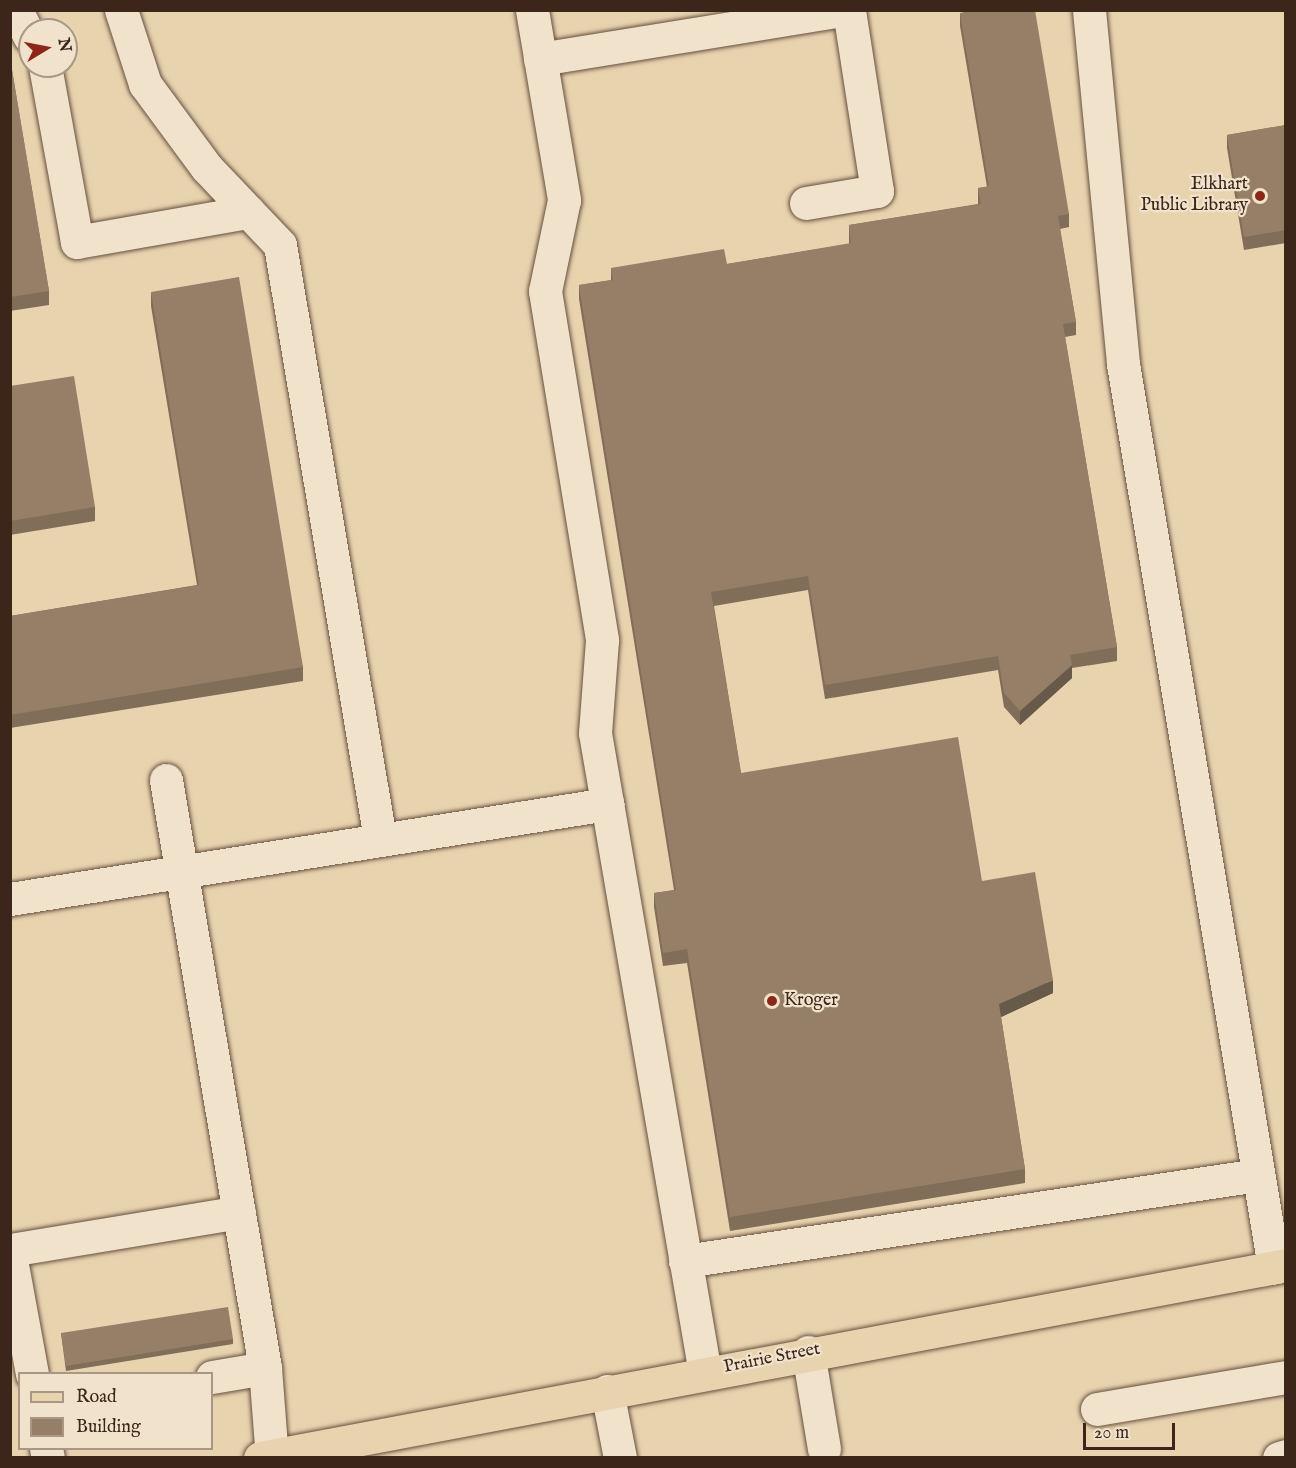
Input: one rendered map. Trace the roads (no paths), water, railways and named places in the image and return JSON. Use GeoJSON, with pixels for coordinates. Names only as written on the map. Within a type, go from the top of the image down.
{"type":"FeatureCollection","features":[{"type":"Feature","properties":{"kind":"main road","name":"Prairie Street"},"geometry":{"type":"LineString","coordinates":[[268,1457],[808,1352],[1280,1266]]}},
{"type":"Feature","properties":{"kind":"lane"},"geometry":{"type":"LineString","coordinates":[[121,10],[145,84],[207,168],[280,245],[380,839]]}},
{"type":"Feature","properties":{"kind":"lane"},"geometry":{"type":"LineString","coordinates":[[532,10],[564,200],[545,291],[602,640],[595,733],[705,1372]]}},
{"type":"Feature","properties":{"kind":"lane"},"geometry":{"type":"LineString","coordinates":[[540,59],[843,10]]}},
{"type":"Feature","properties":{"kind":"lane"},"geometry":{"type":"LineString","coordinates":[[806,203],[877,191],[849,10]]}},
{"type":"Feature","properties":{"kind":"lane"},"geometry":{"type":"LineString","coordinates":[[1089,10],[1123,364],[1258,1175],[1280,1266]]}},
{"type":"Feature","properties":{"kind":"lane"},"geometry":{"type":"LineString","coordinates":[[47,78],[77,242],[249,212]]}},
{"type":"Feature","properties":{"kind":"lane"},"geometry":{"type":"LineString","coordinates":[[166,780],[265,1368],[268,1457]]}},
{"type":"Feature","properties":{"kind":"lane"},"geometry":{"type":"LineString","coordinates":[[10,899],[607,804]]}},
{"type":"Feature","properties":{"kind":"lane"},"geometry":{"type":"LineString","coordinates":[[686,1261],[1258,1175]]}},
{"type":"Feature","properties":{"kind":"lane"},"geometry":{"type":"LineString","coordinates":[[32,1372],[10,1252],[239,1212]]}},
{"type":"Feature","properties":{"kind":"lane"},"geometry":{"type":"LineString","coordinates":[[808,1352],[824,1449]]}},
{"type":"Feature","properties":{"kind":"lane"},"geometry":{"type":"LineString","coordinates":[[213,1377],[265,1368]]}},
{"type":"Feature","properties":{"kind":"lane"},"geometry":{"type":"LineString","coordinates":[[1097,1409],[1286,1377]]}},
{"type":"Feature","properties":{"kind":"lane"},"geometry":{"type":"LineString","coordinates":[[607,1390],[620,1458]]}},
{"type":"Feature","properties":{"kind":"lane"},"geometry":{"type":"LineString","coordinates":[[1279,1458],[1286,1456]]}},
{"type":"Feature","properties":{"kind":"place","name":"Elkhart Public Library"},"geometry":{"type":"Point","coordinates":[1260,196]}},
{"type":"Feature","properties":{"kind":"place","name":"Kroger"},"geometry":{"type":"Point","coordinates":[772,1001]}}]}
